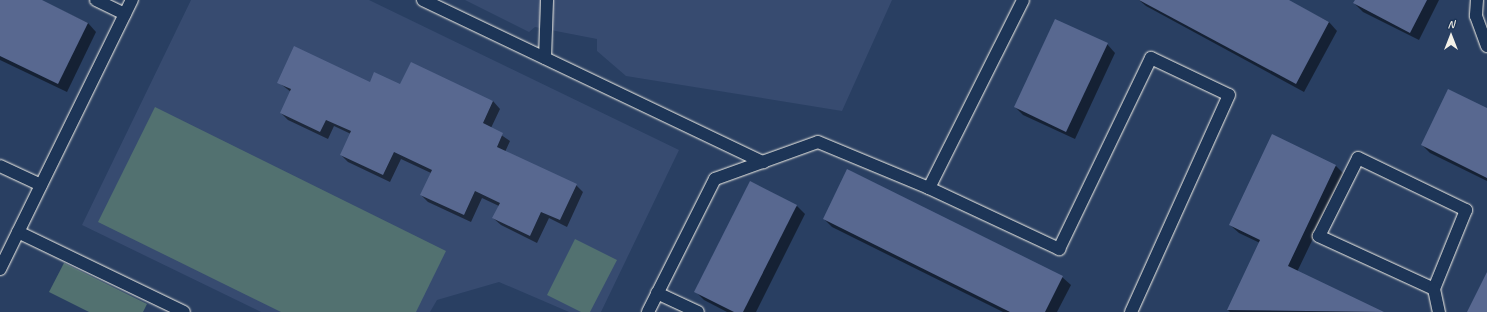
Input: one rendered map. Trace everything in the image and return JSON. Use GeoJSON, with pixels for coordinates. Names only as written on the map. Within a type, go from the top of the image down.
{"type":"FeatureCollection","features":[{"type":"Feature","properties":{"kind":"lane"},"geometry":{"type":"LineString","coordinates":[[96,0],[125,14]]}},
{"type":"Feature","properties":{"kind":"lane"},"geometry":{"type":"LineString","coordinates":[[0,269],[132,0]]}},
{"type":"Feature","properties":{"kind":"lane"},"geometry":{"type":"LineString","coordinates":[[423,0],[763,162]]}},
{"type":"Feature","properties":{"kind":"lane"},"geometry":{"type":"LineString","coordinates":[[544,58],[547,0]]}},
{"type":"Feature","properties":{"kind":"lane"},"geometry":{"type":"LineString","coordinates":[[929,188],[1023,0]]}},
{"type":"Feature","properties":{"kind":"lane"},"geometry":{"type":"LineString","coordinates":[[1477,0],[1476,16],[1487,46]]}},
{"type":"Feature","properties":{"kind":"lane"},"geometry":{"type":"LineString","coordinates":[[648,312],[715,179],[818,142],[929,188],[1059,249],[1151,58],[1229,95],[1131,312]]}},
{"type":"Feature","properties":{"kind":"lane"},"geometry":{"type":"LineString","coordinates":[[1434,289],[1319,236],[1358,158],[1466,210],[1434,289],[1439,312]]}},
{"type":"Feature","properties":{"kind":"lane"},"geometry":{"type":"LineString","coordinates":[[0,166],[41,185]]}},
{"type":"Feature","properties":{"kind":"lane"},"geometry":{"type":"LineString","coordinates":[[18,232],[184,312]]}},
{"type":"Feature","properties":{"kind":"lane"},"geometry":{"type":"LineString","coordinates":[[657,293],[698,312]]}},
{"type":"Feature","properties":{"kind":"shaded area"},"geometry":{"type":"Polygon","coordinates":[[[191,0],[369,0],[679,150],[601,312],[569,312],[499,282],[437,300],[430,312],[261,312],[82,225],[191,0]]]}},
{"type":"Feature","properties":{"kind":"shaded area"},"geometry":{"type":"Polygon","coordinates":[[[465,0],[892,0],[842,111],[626,76],[597,51],[597,39],[535,27],[529,32],[465,0]]]}},
{"type":"Feature","properties":{"kind":"green space"},"geometry":{"type":"Polygon","coordinates":[[[155,107],[446,251],[416,312],[281,312],[98,222],[155,107]]]}},
{"type":"Feature","properties":{"kind":"green space"},"geometry":{"type":"Polygon","coordinates":[[[575,239],[617,260],[590,312],[581,312],[547,295],[575,239]]]}},
{"type":"Feature","properties":{"kind":"green space"},"geometry":{"type":"Polygon","coordinates":[[[64,263],[147,304],[143,312],[89,312],[49,292],[64,263]]]}},
{"type":"Feature","properties":{"kind":"building"},"geometry":{"type":"Polygon","coordinates":[[[0,0],[42,0],[88,23],[58,84],[0,56],[0,0]]]}},
{"type":"Feature","properties":{"kind":"building"},"geometry":{"type":"Polygon","coordinates":[[[1139,0],[1289,0],[1329,22],[1296,84],[1139,0]]]}},
{"type":"Feature","properties":{"kind":"building"},"geometry":{"type":"Polygon","coordinates":[[[1355,0],[1427,0],[1410,33],[1353,3],[1355,0]]]}},
{"type":"Feature","properties":{"kind":"building"},"geometry":{"type":"Polygon","coordinates":[[[1055,19],[1108,43],[1066,132],[1014,107],[1055,19]]]}},
{"type":"Feature","properties":{"kind":"building"},"geometry":{"type":"Polygon","coordinates":[[[294,46],[370,82],[374,72],[400,84],[411,62],[493,101],[483,123],[503,133],[497,147],[577,184],[560,220],[541,212],[530,236],[492,218],[500,203],[475,191],[464,215],[420,195],[432,170],[394,152],[383,175],[340,155],[351,131],[326,120],[320,132],[280,113],[291,89],[277,83],[294,46]]]}},
{"type":"Feature","properties":{"kind":"building"},"geometry":{"type":"Polygon","coordinates":[[[1448,89],[1487,108],[1487,178],[1421,145],[1448,89]]]}},
{"type":"Feature","properties":{"kind":"building"},"geometry":{"type":"Polygon","coordinates":[[[1272,134],[1336,165],[1288,266],[1384,312],[1227,310],[1260,240],[1229,225],[1272,134]]]}},
{"type":"Feature","properties":{"kind":"building"},"geometry":{"type":"Polygon","coordinates":[[[847,169],[1063,276],[1045,312],[1010,312],[823,219],[847,169]]]}},
{"type":"Feature","properties":{"kind":"building"},"geometry":{"type":"Polygon","coordinates":[[[750,181],[797,205],[743,312],[734,312],[694,292],[750,181]]]}},
{"type":"Feature","properties":{"kind":"building"},"geometry":{"type":"Polygon","coordinates":[[[1487,272],[1487,312],[1467,312],[1487,272]]]}}]}
